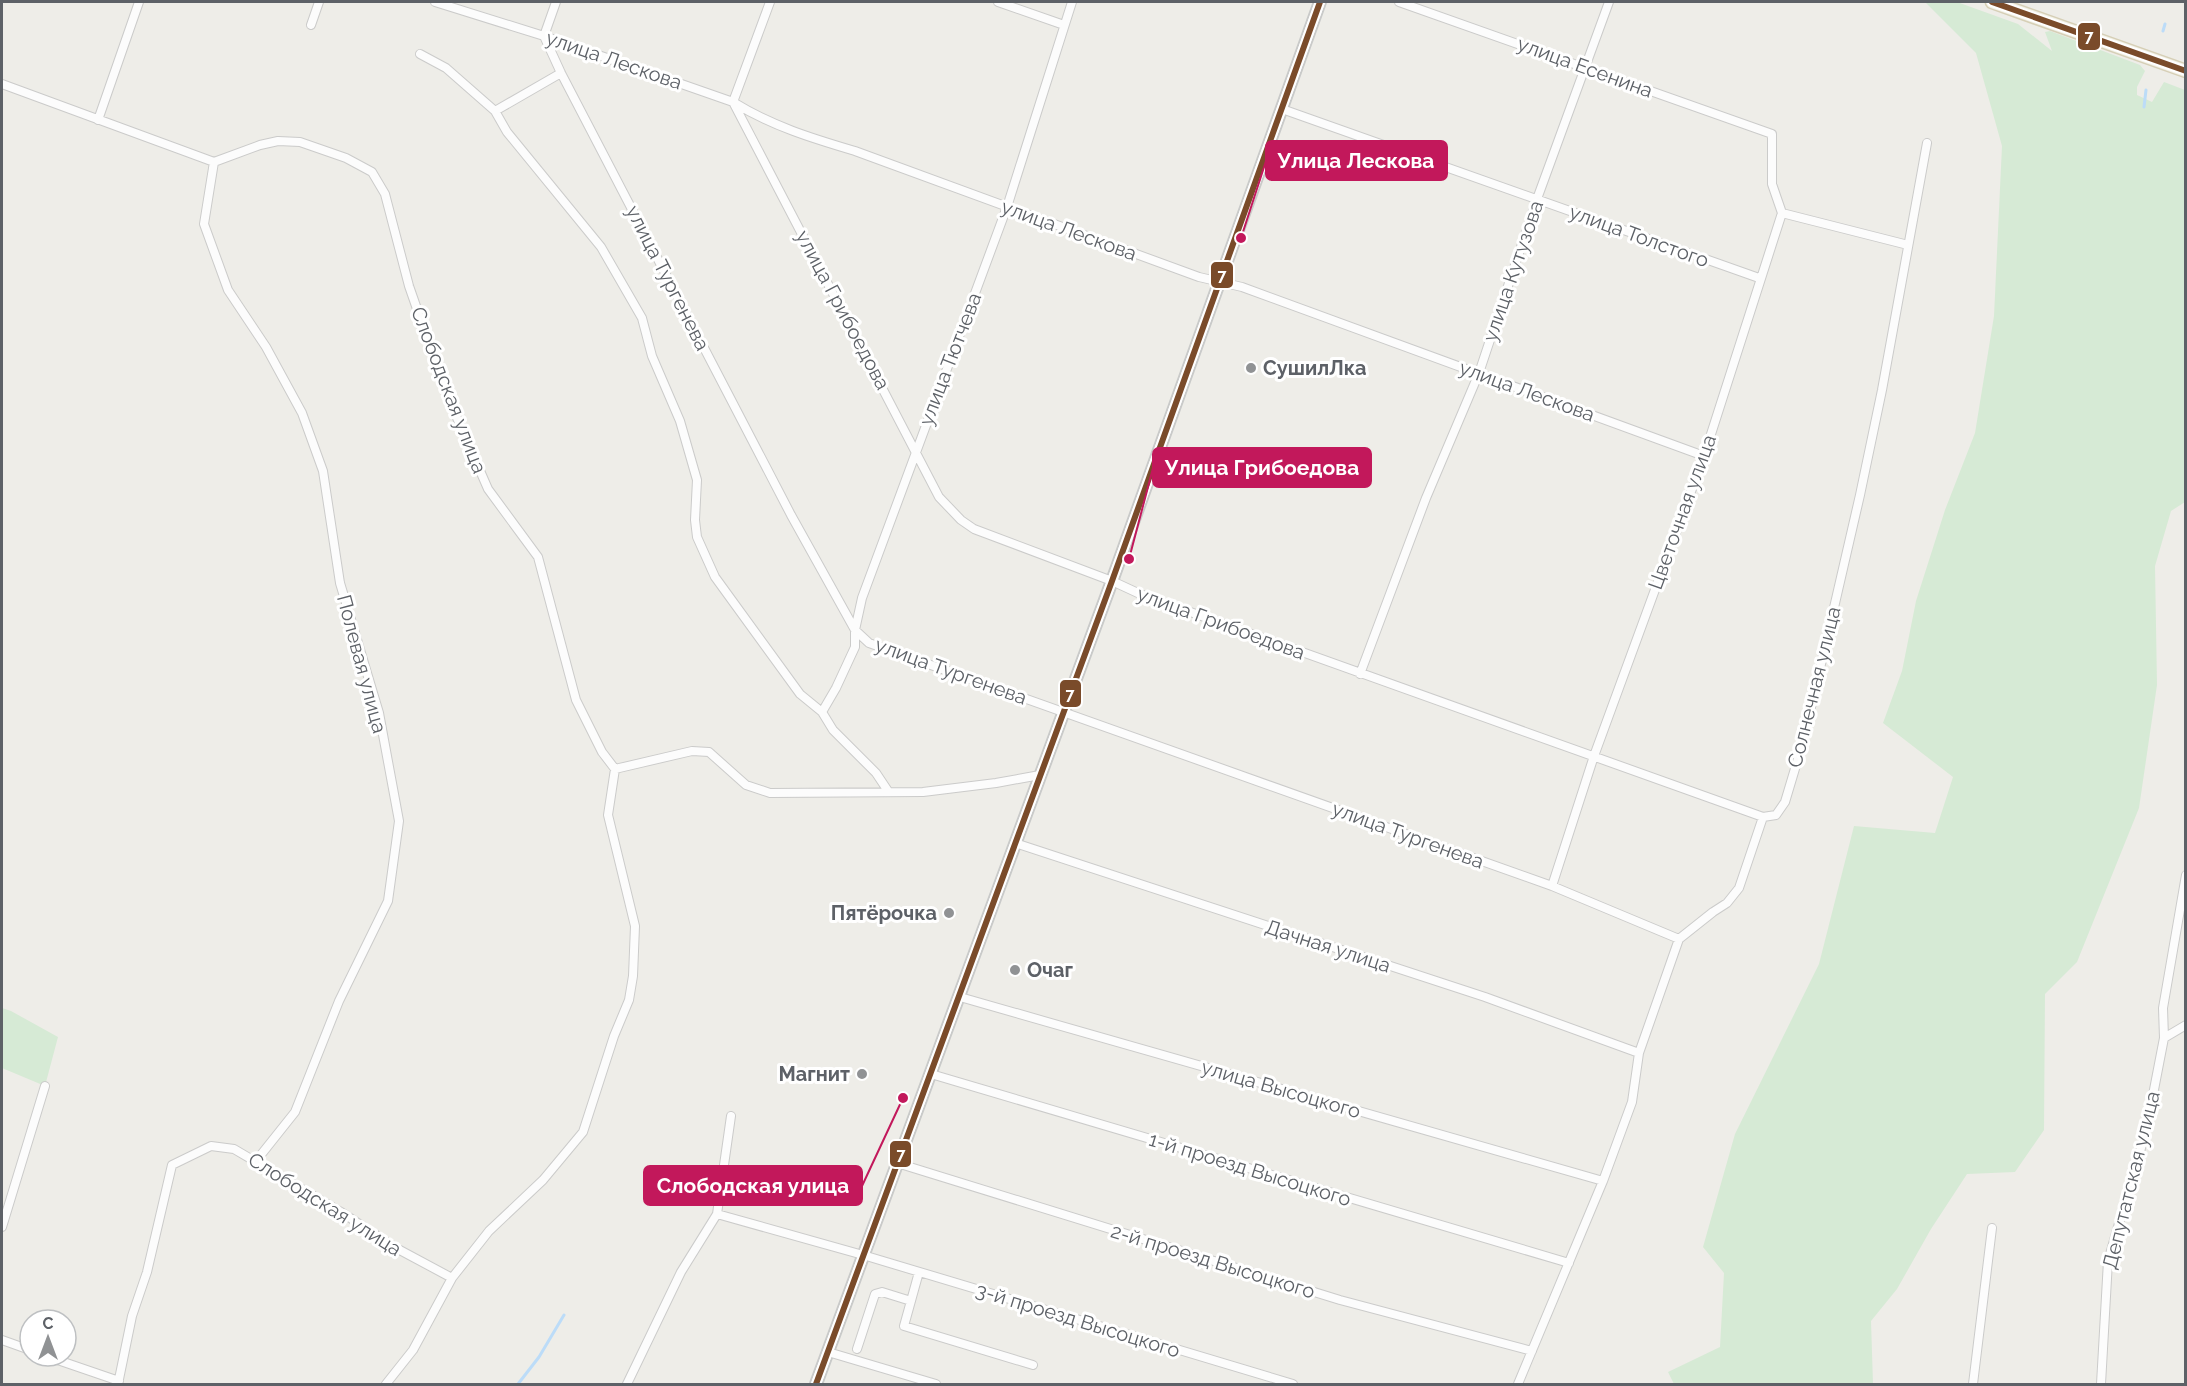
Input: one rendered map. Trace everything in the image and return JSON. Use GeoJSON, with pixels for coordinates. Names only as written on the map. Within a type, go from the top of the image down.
{"type":"FeatureCollection","features":[{"type":"Feature","properties":{"kind":"main road"},"geometry":{"type":"LineString","coordinates":[[1992,2],[2186,71]]}},
{"type":"Feature","properties":{"kind":"street"},"geometry":{"type":"LineString","coordinates":[[98,120],[138,2]]}},
{"type":"Feature","properties":{"kind":"street"},"geometry":{"type":"LineString","coordinates":[[311,25],[319,2]]}},
{"type":"Feature","properties":{"kind":"street","name":"улица Лескова"},"geometry":{"type":"LineString","coordinates":[[435,2],[544,36],[733,102],[760,118],[808,137],[855,151],[1130,253],[1219,283],[1242,287],[1704,456]]}},
{"type":"Feature","properties":{"kind":"street"},"geometry":{"type":"LineString","coordinates":[[544,36],[556,2]]}},
{"type":"Feature","properties":{"kind":"street"},"geometry":{"type":"LineString","coordinates":[[733,102],[770,2]]}},
{"type":"Feature","properties":{"kind":"street"},"geometry":{"type":"LineString","coordinates":[[998,2],[1064,26]]}},
{"type":"Feature","properties":{"kind":"street","name":"улица Тютчева"},"geometry":{"type":"LineString","coordinates":[[822,712],[855,647],[855,630],[862,598],[1007,207],[1072,2]]}},
{"type":"Feature","properties":{"kind":"street"},"geometry":{"type":"LineString","coordinates":[[816,1384],[1112,581],[1320,2]]}},
{"type":"Feature","properties":{"kind":"street","name":"улица Есенина"},"geometry":{"type":"LineString","coordinates":[[1399,2],[1772,134],[1772,184],[1782,213]]}},
{"type":"Feature","properties":{"kind":"street","name":"улица Кутузова"},"geometry":{"type":"LineString","coordinates":[[1360,674],[1426,498],[1479,373],[1537,200],[1609,2]]}},
{"type":"Feature","properties":{"kind":"street","name":"улица Тургенева"},"geometry":{"type":"LineString","coordinates":[[544,36],[561,73],[791,515],[855,630],[869,643],[1552,886],[1679,939]]}},
{"type":"Feature","properties":{"kind":"street"},"geometry":{"type":"LineString","coordinates":[[420,54],[447,68],[495,111],[507,132],[601,247],[642,318],[652,356],[680,421],[697,480],[695,520],[697,537],[715,577],[800,694],[822,712],[833,730],[876,773],[888,791]]}},
{"type":"Feature","properties":{"kind":"street"},"geometry":{"type":"LineString","coordinates":[[495,111],[561,73]]}},
{"type":"Feature","properties":{"kind":"street"},"geometry":{"type":"LineString","coordinates":[[2,84],[214,162]]}},
{"type":"Feature","properties":{"kind":"street","name":"улица Грибоедова"},"geometry":{"type":"LineString","coordinates":[[733,102],[939,497],[961,520],[974,529],[1112,581],[1140,594],[1763,817]]}},
{"type":"Feature","properties":{"kind":"street","name":"улица Толстого"},"geometry":{"type":"LineString","coordinates":[[1282,109],[1759,279]]}},
{"type":"Feature","properties":{"kind":"street","name":"Слободская улица"},"geometry":{"type":"LineString","coordinates":[[214,162],[260,145],[278,141],[300,142],[346,158],[372,172],[385,194],[409,286],[447,395],[489,489],[538,557],[576,700],[602,752],[615,769]]}},
{"type":"Feature","properties":{"kind":"street","name":"Солнечная улица"},"geometry":{"type":"LineString","coordinates":[[1763,817],[1776,815],[1785,802],[1803,742],[1880,402],[1927,143]]}},
{"type":"Feature","properties":{"kind":"street","name":"Полевая улица"},"geometry":{"type":"LineString","coordinates":[[214,162],[204,224],[228,290],[266,347],[302,413],[323,471],[340,583],[379,713],[399,821],[388,901],[339,1001],[296,1112],[256,1161]]}},
{"type":"Feature","properties":{"kind":"street"},"geometry":{"type":"LineString","coordinates":[[1782,213],[1908,245]]}},
{"type":"Feature","properties":{"kind":"street","name":"Цветочная улица"},"geometry":{"type":"LineString","coordinates":[[1552,886],[1594,756],[1704,456],[1782,213]]}},
{"type":"Feature","properties":{"kind":"street"},"geometry":{"type":"LineString","coordinates":[[386,1384],[413,1350],[452,1278],[489,1231],[543,1180],[583,1132],[614,1036],[629,1000],[633,976],[635,926],[608,815],[615,769],[692,751],[709,752],[746,785],[770,792],[923,792],[1040,775]]}},
{"type":"Feature","properties":{"kind":"street"},"geometry":{"type":"LineString","coordinates":[[1518,1384],[1603,1181],[1632,1102],[1639,1053],[1679,939],[1727,903],[1739,888],[1763,817]]}},
{"type":"Feature","properties":{"kind":"street","name":"Дачная улица"},"geometry":{"type":"LineString","coordinates":[[1015,843],[1485,997],[1639,1053]]}},
{"type":"Feature","properties":{"kind":"street","name":"Депутатская улица"},"geometry":{"type":"LineString","coordinates":[[2101,1384],[2108,1261],[2146,1131],[2164,1038],[2163,1008],[2186,875]]}},
{"type":"Feature","properties":{"kind":"street","name":"улица Высоцкого"},"geometry":{"type":"LineString","coordinates":[[960,997],[1603,1181]]}},
{"type":"Feature","properties":{"kind":"street"},"geometry":{"type":"LineString","coordinates":[[2164,1038],[2186,1024]]}},
{"type":"Feature","properties":{"kind":"street","name":"1-й проезд Высоцкого"},"geometry":{"type":"LineString","coordinates":[[931,1074],[1569,1263]]}},
{"type":"Feature","properties":{"kind":"street"},"geometry":{"type":"LineString","coordinates":[[2,1227],[45,1086]]}},
{"type":"Feature","properties":{"kind":"street"},"geometry":{"type":"LineString","coordinates":[[627,1384],[681,1272],[717,1214],[731,1116]]}},
{"type":"Feature","properties":{"kind":"street","name":"Слободская улица"},"geometry":{"type":"LineString","coordinates":[[118,1383],[132,1316],[147,1272],[172,1165],[211,1146],[234,1149],[256,1161],[396,1248],[452,1278]]}},
{"type":"Feature","properties":{"kind":"street","name":"2-й проезд Высоцкого"},"geometry":{"type":"LineString","coordinates":[[897,1163],[1340,1300],[1532,1351]]}},
{"type":"Feature","properties":{"kind":"street","name":"3-й проезд Высоцкого"},"geometry":{"type":"LineString","coordinates":[[717,1214],[863,1255],[1293,1384]]}},
{"type":"Feature","properties":{"kind":"street"},"geometry":{"type":"LineString","coordinates":[[1973,1384],[1992,1228]]}},
{"type":"Feature","properties":{"kind":"street"},"geometry":{"type":"LineString","coordinates":[[919,1272],[904,1326],[1033,1365]]}},
{"type":"Feature","properties":{"kind":"street"},"geometry":{"type":"LineString","coordinates":[[857,1349],[876,1294],[882,1292],[911,1301]]}},
{"type":"Feature","properties":{"kind":"street"},"geometry":{"type":"LineString","coordinates":[[2,1341],[18,1346]]}},
{"type":"Feature","properties":{"kind":"street"},"geometry":{"type":"LineString","coordinates":[[828,1352],[936,1384]]}},
{"type":"Feature","properties":{"kind":"street"},"geometry":{"type":"LineString","coordinates":[[78,1368],[118,1383]]}},
{"type":"Feature","properties":{"kind":"green space"},"geometry":{"type":"Polygon","coordinates":[[[1925,2],[1957,2],[2018,24],[2052,51],[2045,32],[2050,31],[2140,65],[2145,71],[2137,87],[2137,95],[2152,102],[2164,82],[2185,90],[2185,502],[2171,511],[2155,566],[2157,685],[2139,808],[2077,962],[2045,994],[2044,1130],[2015,1172],[1967,1174],[1931,1229],[1897,1289],[1871,1321],[1873,1384],[1674,1384],[1668,1372],[1720,1347],[1724,1273],[1703,1247],[1735,1134],[1819,964],[1854,826],[1935,833],[1953,777],[1883,723],[1902,671],[1916,601],[1945,510],[1975,433],[1994,316],[2002,146],[1976,53],[1925,2]]]}},
{"type":"Feature","properties":{"kind":"green space"},"geometry":{"type":"Polygon","coordinates":[[[2,1008],[58,1037],[45,1086],[2,1068],[2,1008]]]}},
{"type":"Feature","properties":{"kind":"waterway"},"geometry":{"type":"LineString","coordinates":[[2163,31],[2165,24]]}},
{"type":"Feature","properties":{"kind":"waterway"},"geometry":{"type":"LineString","coordinates":[[2144,107],[2146,90]]}},
{"type":"Feature","properties":{"kind":"waterway"},"geometry":{"type":"LineString","coordinates":[[518,1384],[539,1357],[564,1315]]}},
{"type":"Feature","properties":{"kind":"transit line","name":"7"},"geometry":{"type":"LineString","coordinates":[[816,1384],[1112,581],[1320,2]]}},
{"type":"Feature","properties":{"kind":"transit line","name":"7"},"geometry":{"type":"LineString","coordinates":[[1992,2],[2186,71]]}},
{"type":"Feature","properties":{"kind":"place","name":"Улица Лескова"},"geometry":{"type":"Point","coordinates":[1241,238]}},
{"type":"Feature","properties":{"kind":"place","name":"СушилЛка"},"geometry":{"type":"Point","coordinates":[1251,368]}},
{"type":"Feature","properties":{"kind":"place","name":"Улица Грибоедова"},"geometry":{"type":"Point","coordinates":[1129,559]}},
{"type":"Feature","properties":{"kind":"place","name":"Пятёрочка"},"geometry":{"type":"Point","coordinates":[949,913]}},
{"type":"Feature","properties":{"kind":"place","name":"Очаг"},"geometry":{"type":"Point","coordinates":[1015,970]}},
{"type":"Feature","properties":{"kind":"place","name":"Магнит"},"geometry":{"type":"Point","coordinates":[862,1074]}},
{"type":"Feature","properties":{"kind":"place","name":"Слободская улица"},"geometry":{"type":"Point","coordinates":[903,1098]}}]}
